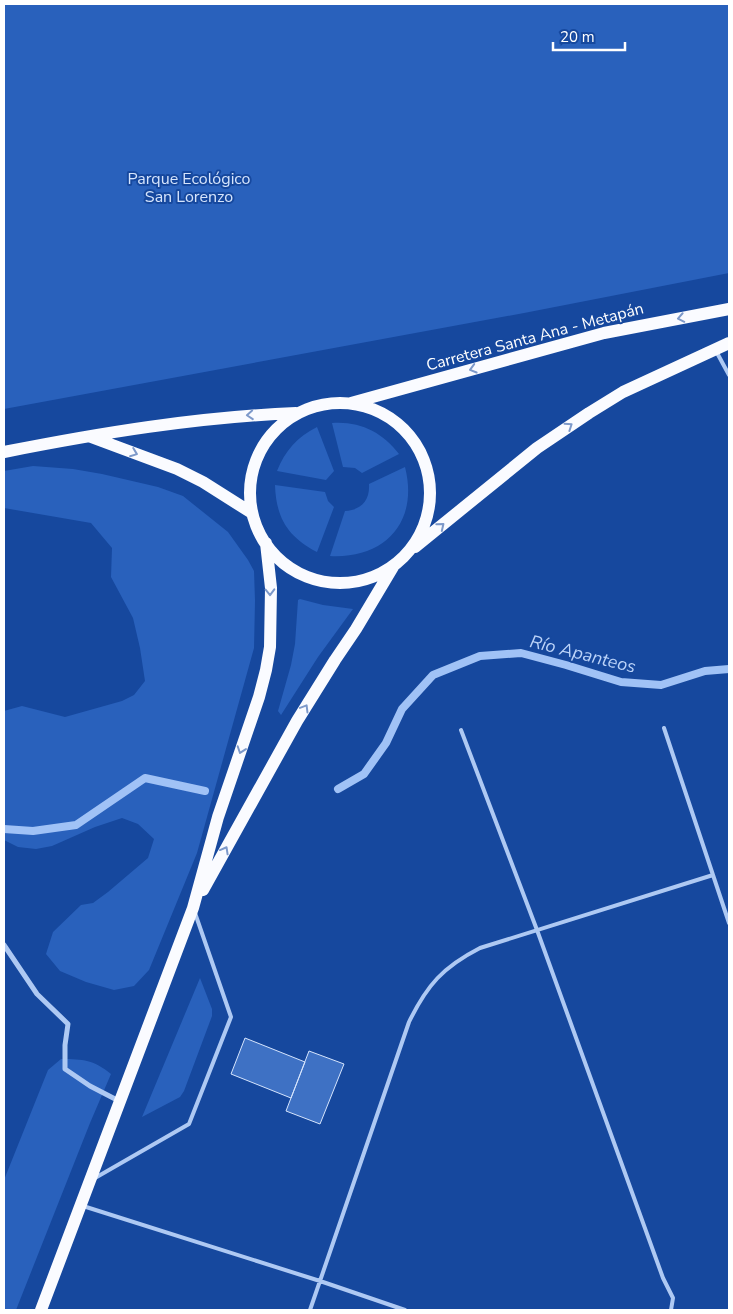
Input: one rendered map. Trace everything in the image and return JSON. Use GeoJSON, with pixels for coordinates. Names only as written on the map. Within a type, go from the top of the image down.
{"type":"FeatureCollection","features":[{"type":"Feature","properties":{"kind":"main road","name":"Carretera Santa Ana - Metapán"},"geometry":{"type":"LineString","coordinates":[[350,404],[604,333],[729,308]]}},
{"type":"Feature","properties":{"kind":"main road"},"geometry":{"type":"LineString","coordinates":[[298,413],[277,428],[268,438],[258,455],[250,480],[252,513],[256,526],[278,558],[289,567],[307,576],[326,582],[346,582],[365,579],[384,571],[399,560],[537,448],[589,413],[623,392],[729,343]]}},
{"type":"Feature","properties":{"kind":"main road"},"geometry":{"type":"LineString","coordinates":[[4,452],[89,436],[203,419],[298,413],[323,405],[350,404],[369,408],[392,420],[410,438],[423,460],[429,486],[428,512],[422,530],[416,541],[399,560],[297,721],[193,908]]}},
{"type":"Feature","properties":{"kind":"main road"},"geometry":{"type":"LineString","coordinates":[[89,436],[177,469],[204,482],[252,513]]}},
{"type":"Feature","properties":{"kind":"main road"},"geometry":{"type":"LineString","coordinates":[[41,1310],[193,908],[218,818],[259,697],[270,647],[271,588],[266,543]]}},
{"type":"Feature","properties":{"kind":"street"},"geometry":{"type":"LineString","coordinates":[[4,945],[37,994],[68,1024],[65,1045],[65,1069],[90,1086],[120,1101]]}},
{"type":"Feature","properties":{"kind":"lane"},"geometry":{"type":"LineString","coordinates":[[715,349],[729,374]]}},
{"type":"Feature","properties":{"kind":"lane"},"geometry":{"type":"LineString","coordinates":[[664,728],[729,923]]}},
{"type":"Feature","properties":{"kind":"lane"},"geometry":{"type":"LineString","coordinates":[[461,730],[537,930],[663,1278],[673,1298],[671,1310]]}},
{"type":"Feature","properties":{"kind":"lane"},"geometry":{"type":"LineString","coordinates":[[310,1310],[409,1022],[421,998],[438,976],[459,959],[480,948],[713,875]]}},
{"type":"Feature","properties":{"kind":"lane"},"geometry":{"type":"LineString","coordinates":[[91,1180],[188,1124],[231,1017],[193,908]]}},
{"type":"Feature","properties":{"kind":"lane"},"geometry":{"type":"LineString","coordinates":[[81,1205],[405,1310]]}},
{"type":"Feature","properties":{"kind":"green space","name":"Parque Ecológico San Lorenzo"},"geometry":{"type":"Polygon","coordinates":[[[4,4],[729,4],[729,273],[524,313],[4,409],[4,4]]]}},
{"type":"Feature","properties":{"kind":"green space"},"geometry":{"type":"Polygon","coordinates":[[[332,423],[352,424],[370,430],[378,434],[399,454],[362,473],[355,468],[343,467],[332,423]]]}},
{"type":"Feature","properties":{"kind":"green space"},"geometry":{"type":"Polygon","coordinates":[[[317,427],[334,471],[326,480],[277,471],[292,445],[303,435],[317,427]]]}},
{"type":"Feature","properties":{"kind":"green space"},"geometry":{"type":"Polygon","coordinates":[[[33,466],[73,469],[102,474],[158,487],[183,496],[228,532],[254,571],[254,648],[197,853],[149,970],[134,986],[114,990],[86,982],[60,971],[46,954],[53,932],[81,905],[93,903],[148,858],[154,839],[138,824],[122,818],[95,827],[52,846],[36,849],[18,847],[4,840],[4,711],[22,706],[65,717],[122,701],[134,695],[145,681],[133,618],[111,577],[112,548],[91,523],[4,508],[4,471],[33,466]]]}},
{"type":"Feature","properties":{"kind":"green space"},"geometry":{"type":"Polygon","coordinates":[[[405,467],[408,487],[407,505],[402,520],[393,533],[382,544],[367,551],[350,555],[330,556],[345,511],[356,509],[364,503],[368,495],[369,484],[405,467]]]}},
{"type":"Feature","properties":{"kind":"green space"},"geometry":{"type":"Polygon","coordinates":[[[275,485],[325,492],[328,501],[334,507],[317,552],[298,540],[291,533],[281,517],[275,485]]]}},
{"type":"Feature","properties":{"kind":"green space"},"geometry":{"type":"Polygon","coordinates":[[[298,600],[323,605],[353,609],[318,657],[281,715],[278,711],[291,665],[295,644],[298,600]]]}},
{"type":"Feature","properties":{"kind":"green space"},"geometry":{"type":"Polygon","coordinates":[[[200,978],[212,1009],[212,1016],[184,1091],[180,1097],[142,1117],[200,978]]]}},
{"type":"Feature","properties":{"kind":"green space"},"geometry":{"type":"Polygon","coordinates":[[[61,1059],[88,1061],[111,1074],[16,1310],[4,1310],[4,1180],[48,1070],[61,1059]]]}},
{"type":"Feature","properties":{"kind":"building"},"geometry":{"type":"Polygon","coordinates":[[[245,1038],[305,1062],[291,1098],[231,1074],[245,1038]]]}},
{"type":"Feature","properties":{"kind":"building"},"geometry":{"type":"Polygon","coordinates":[[[309,1051],[344,1064],[320,1124],[286,1111],[309,1051]]]}},
{"type":"Feature","properties":{"kind":"waterway","name":"Río Apanteos"},"geometry":{"type":"LineString","coordinates":[[338,789],[364,774],[386,743],[402,709],[433,675],[480,656],[521,653],[621,682],[661,685],[705,671],[729,669]]}},
{"type":"Feature","properties":{"kind":"waterway","name":"Río Apanteos"},"geometry":{"type":"LineString","coordinates":[[4,829],[33,831],[76,825],[145,778],[205,791]]}}]}
